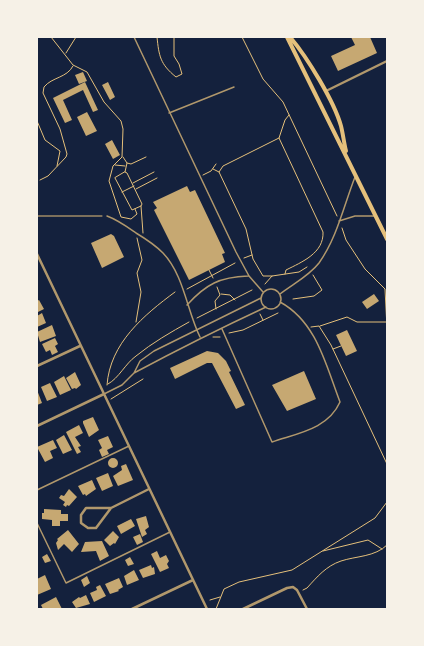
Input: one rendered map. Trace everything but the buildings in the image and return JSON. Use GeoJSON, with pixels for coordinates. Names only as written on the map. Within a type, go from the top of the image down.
{"type":"FeatureCollection","features":[{"type":"Feature","properties":{"kind":"main road"},"geometry":{"type":"LineString","coordinates":[[289,37],[303,52],[325,91],[341,125],[346,155]]}},
{"type":"Feature","properties":{"kind":"main road"},"geometry":{"type":"LineString","coordinates":[[289,37],[387,239]]}},
{"type":"Feature","properties":{"kind":"street"},"geometry":{"type":"LineString","coordinates":[[325,91],[387,61]]}},
{"type":"Feature","properties":{"kind":"street"},"geometry":{"type":"LineString","coordinates":[[37,254],[207,609]]}},
{"type":"Feature","properties":{"kind":"street"},"geometry":{"type":"LineString","coordinates":[[37,366],[80,346]]}},
{"type":"Feature","properties":{"kind":"street"},"geometry":{"type":"LineString","coordinates":[[37,426],[104,394]]}},
{"type":"Feature","properties":{"kind":"street"},"geometry":{"type":"LineString","coordinates":[[111,508],[96,528],[88,528],[81,523],[81,515],[86,508],[111,508],[150,489]]}},
{"type":"Feature","properties":{"kind":"street"},"geometry":{"type":"LineString","coordinates":[[132,609],[193,580]]}},
{"type":"Feature","properties":{"kind":"street"},"geometry":{"type":"LineString","coordinates":[[243,609],[290,587],[295,588],[299,592],[307,609]]}},
{"type":"Feature","properties":{"kind":"lane"},"geometry":{"type":"LineString","coordinates":[[134,37],[169,113],[249,276],[263,292]]}},
{"type":"Feature","properties":{"kind":"lane"},"geometry":{"type":"LineString","coordinates":[[169,113],[234,87]]}},
{"type":"Feature","properties":{"kind":"lane"},"geometry":{"type":"LineString","coordinates":[[280,294],[310,272],[319,263],[332,239],[356,175]]}},
{"type":"Feature","properties":{"kind":"lane"},"geometry":{"type":"LineString","coordinates":[[107,216],[117,220],[164,254],[175,272],[200,337]]}},
{"type":"Feature","properties":{"kind":"lane"},"geometry":{"type":"LineString","coordinates":[[339,221],[358,216],[376,216]]}},
{"type":"Feature","properties":{"kind":"lane"},"geometry":{"type":"LineString","coordinates":[[187,305],[200,291],[215,282],[227,278],[249,276]]}},
{"type":"Feature","properties":{"kind":"lane"},"geometry":{"type":"LineString","coordinates":[[266,307],[262,303],[261,298],[263,292],[268,289],[273,289],[280,294]]}},
{"type":"Feature","properties":{"kind":"lane"},"geometry":{"type":"LineString","coordinates":[[104,394],[122,385],[134,373],[200,337],[222,329],[266,307],[276,308],[280,302],[280,294]]}},
{"type":"Feature","properties":{"kind":"lane"},"geometry":{"type":"LineString","coordinates":[[134,373],[140,361],[154,351],[261,298]]}},
{"type":"Feature","properties":{"kind":"lane"},"geometry":{"type":"LineString","coordinates":[[222,329],[272,442],[323,424],[335,412],[340,402],[318,342],[309,327],[289,307],[280,302]]}},
{"type":"Feature","properties":{"kind":"lane"},"geometry":{"type":"LineString","coordinates":[[37,490],[130,446]]}},
{"type":"Feature","properties":{"kind":"lane"},"geometry":{"type":"LineString","coordinates":[[37,522],[66,582],[170,532]]}},
{"type":"Feature","properties":{"kind":"path"},"geometry":{"type":"LineString","coordinates":[[52,37],[73,65],[86,72],[104,102],[121,121],[123,129],[122,157],[127,163],[131,164],[146,157]]}},
{"type":"Feature","properties":{"kind":"path"},"geometry":{"type":"LineString","coordinates":[[65,53],[76,37]]}},
{"type":"Feature","properties":{"kind":"path"},"geometry":{"type":"LineString","coordinates":[[157,37],[159,56],[165,68],[176,77],[182,74],[179,64],[174,56],[174,37]]}},
{"type":"Feature","properties":{"kind":"path"},"geometry":{"type":"LineString","coordinates":[[242,37],[264,79],[283,102],[290,115],[337,217]]}},
{"type":"Feature","properties":{"kind":"path"},"geometry":{"type":"LineString","coordinates":[[40,180],[48,176],[67,154],[60,129],[43,93],[44,87],[52,79],[68,72],[73,65]]}},
{"type":"Feature","properties":{"kind":"path"},"geometry":{"type":"LineString","coordinates":[[285,274],[286,270],[305,260],[316,251],[323,239],[323,232],[279,138],[285,120],[290,115]]}},
{"type":"Feature","properties":{"kind":"path"},"geometry":{"type":"LineString","coordinates":[[37,121],[45,140],[60,151],[57,166]]}},
{"type":"Feature","properties":{"kind":"path"},"geometry":{"type":"LineString","coordinates":[[219,172],[223,166],[279,138]]}},
{"type":"Feature","properties":{"kind":"path"},"geometry":{"type":"LineString","coordinates":[[122,157],[110,171],[109,181],[121,217],[131,219],[137,214],[134,209]]}},
{"type":"Feature","properties":{"kind":"path"},"geometry":{"type":"LineString","coordinates":[[127,163],[125,166],[126,172],[133,183],[141,206],[143,232],[141,236]]}},
{"type":"Feature","properties":{"kind":"path"},"geometry":{"type":"LineString","coordinates":[[204,175],[213,169],[216,164]]}},
{"type":"Feature","properties":{"kind":"path"},"geometry":{"type":"LineString","coordinates":[[114,165],[121,167],[125,166]]}},
{"type":"Feature","properties":{"kind":"path"},"geometry":{"type":"LineString","coordinates":[[213,169],[219,172],[246,229],[252,255],[263,276],[299,272],[307,267]]}},
{"type":"Feature","properties":{"kind":"path"},"geometry":{"type":"LineString","coordinates":[[126,172],[116,176],[115,178],[130,210],[141,206]]}},
{"type":"Feature","properties":{"kind":"path"},"geometry":{"type":"LineString","coordinates":[[133,183],[154,172]]}},
{"type":"Feature","properties":{"kind":"path"},"geometry":{"type":"LineString","coordinates":[[135,189],[157,178]]}},
{"type":"Feature","properties":{"kind":"path"},"geometry":{"type":"LineString","coordinates":[[122,192],[134,186]]}},
{"type":"Feature","properties":{"kind":"path"},"geometry":{"type":"LineString","coordinates":[[37,216],[107,216]]}},
{"type":"Feature","properties":{"kind":"path"},"geometry":{"type":"LineString","coordinates":[[342,228],[346,240],[366,269],[385,289],[387,328]]}},
{"type":"Feature","properties":{"kind":"path"},"geometry":{"type":"LineString","coordinates":[[135,232],[142,260],[137,274],[141,292],[136,323]]}},
{"type":"Feature","properties":{"kind":"path"},"geometry":{"type":"LineString","coordinates":[[244,258],[252,255]]}},
{"type":"Feature","properties":{"kind":"path"},"geometry":{"type":"LineString","coordinates":[[187,289],[235,263]]}},
{"type":"Feature","properties":{"kind":"path"},"geometry":{"type":"LineString","coordinates":[[209,270],[220,295]]}},
{"type":"Feature","properties":{"kind":"path"},"geometry":{"type":"LineString","coordinates":[[293,299],[314,296],[322,290],[313,275]]}},
{"type":"Feature","properties":{"kind":"path"},"geometry":{"type":"LineString","coordinates":[[265,284],[272,276]]}},
{"type":"Feature","properties":{"kind":"path"},"geometry":{"type":"LineString","coordinates":[[200,322],[195,319],[235,300],[252,290]]}},
{"type":"Feature","properties":{"kind":"path"},"geometry":{"type":"LineString","coordinates":[[175,292],[148,311],[136,323],[115,355],[107,385],[113,381],[123,367],[136,356],[189,322]]}},
{"type":"Feature","properties":{"kind":"path"},"geometry":{"type":"LineString","coordinates":[[216,309],[215,301],[220,295],[227,294],[235,300]]}},
{"type":"Feature","properties":{"kind":"path"},"geometry":{"type":"LineString","coordinates":[[228,333],[243,330],[278,313]]}},
{"type":"Feature","properties":{"kind":"path"},"geometry":{"type":"LineString","coordinates":[[260,314],[263,320]]}},
{"type":"Feature","properties":{"kind":"path"},"geometry":{"type":"LineString","coordinates":[[309,327],[319,326],[347,317],[357,322],[387,322]]}},
{"type":"Feature","properties":{"kind":"path"},"geometry":{"type":"LineString","coordinates":[[319,326],[333,349],[379,443],[387,464]]}},
{"type":"Feature","properties":{"kind":"path"},"geometry":{"type":"LineString","coordinates":[[212,338],[220,337]]}},
{"type":"Feature","properties":{"kind":"path"},"geometry":{"type":"LineString","coordinates":[[333,349],[341,346]]}},
{"type":"Feature","properties":{"kind":"path"},"geometry":{"type":"LineString","coordinates":[[110,399],[143,379]]}},
{"type":"Feature","properties":{"kind":"path"},"geometry":{"type":"LineString","coordinates":[[216,609],[224,589],[239,582],[292,570],[375,518],[387,502]]}},
{"type":"Feature","properties":{"kind":"path"},"geometry":{"type":"LineString","coordinates":[[322,551],[368,540],[382,549]]}},
{"type":"Feature","properties":{"kind":"path"},"geometry":{"type":"LineString","coordinates":[[299,592],[307,588],[331,565],[340,561],[377,552],[387,545]]}},
{"type":"Feature","properties":{"kind":"path"},"geometry":{"type":"LineString","coordinates":[[210,600],[221,597]]}}]}
